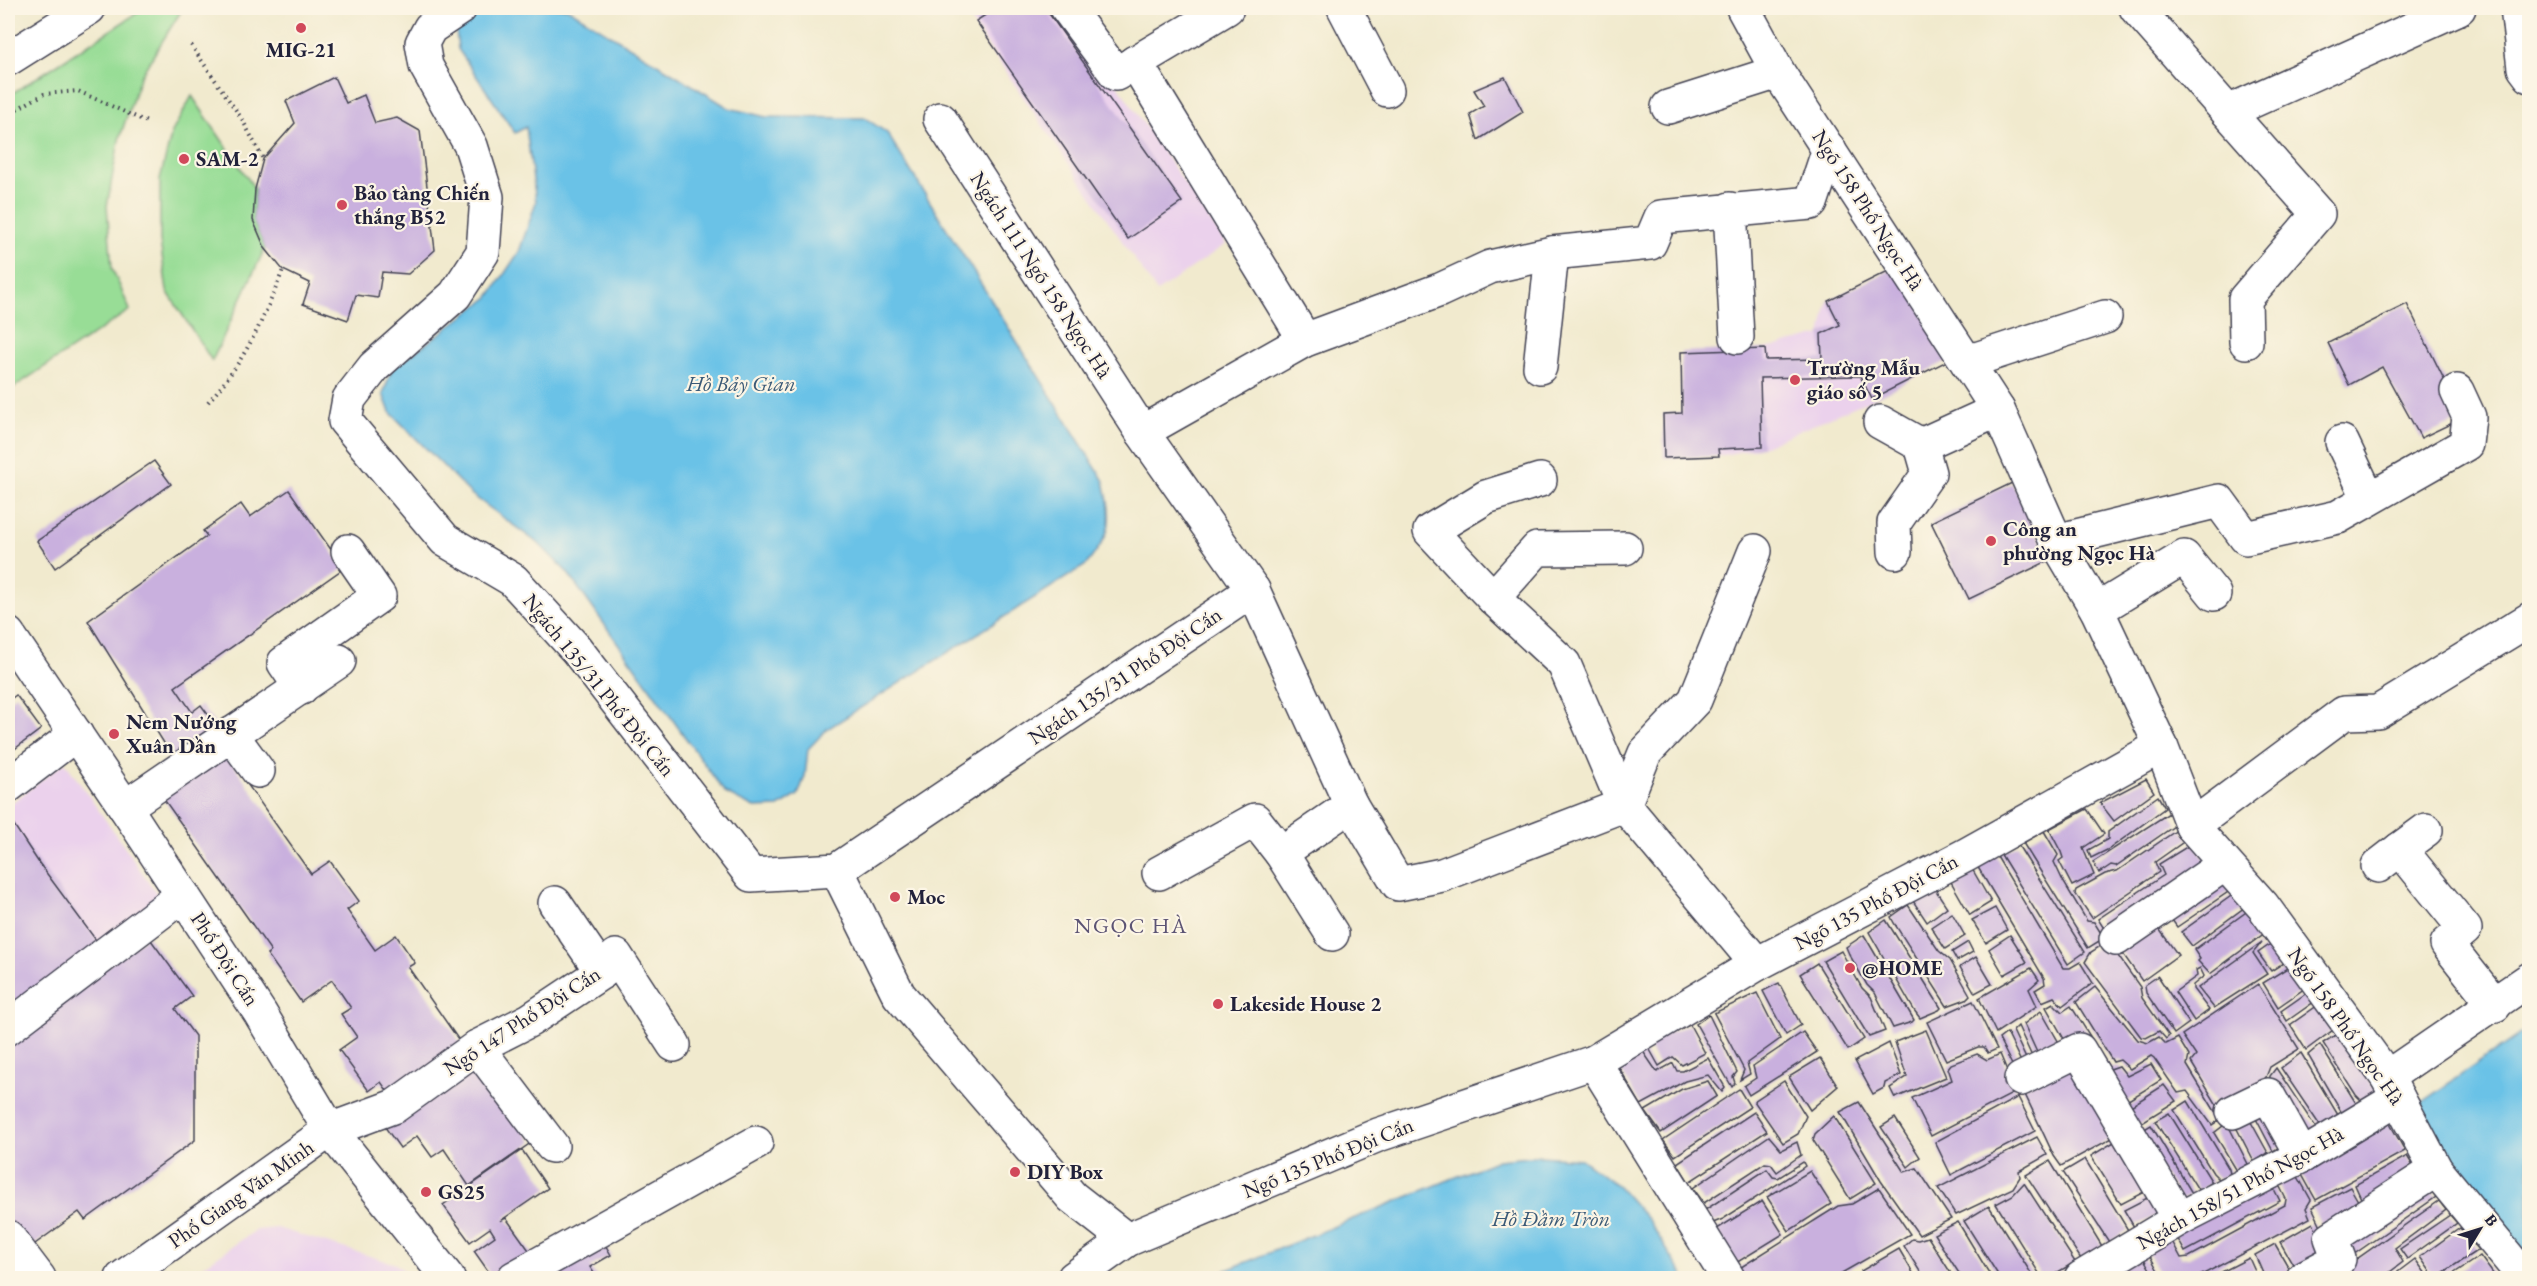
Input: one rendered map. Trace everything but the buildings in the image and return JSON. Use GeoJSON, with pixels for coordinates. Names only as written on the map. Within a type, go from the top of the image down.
{"type":"FeatureCollection","features":[{"type":"Feature","properties":{"kind":"street"},"geometry":{"type":"LineString","coordinates":[[8,58],[89,8]]}},
{"type":"Feature","properties":{"kind":"street","name":"Ngách 135/31 Phố Đội Cấn"},"geometry":{"type":"LineString","coordinates":[[460,8],[430,28],[422,43],[426,66],[471,146],[487,197],[483,252],[455,295],[374,367],[349,399],[345,421],[445,540],[513,580],[576,649],[751,875],[837,870],[1253,590]]}},
{"type":"Feature","properties":{"kind":"street"},"geometry":{"type":"LineString","coordinates":[[1067,8],[1116,74],[1227,8]]}},
{"type":"Feature","properties":{"kind":"street"},"geometry":{"type":"LineString","coordinates":[[1344,8],[1387,90]]}},
{"type":"Feature","properties":{"kind":"street","name":"Ngõ 158 Phố Ngọc Hà"},"geometry":{"type":"LineString","coordinates":[[1743,8],[1778,72],[1998,410],[2056,541],[2097,610],[2161,746],[2192,826],[2263,906],[2392,1088],[2436,1170],[2525,1278]]}},
{"type":"Feature","properties":{"kind":"street"},"geometry":{"type":"LineString","coordinates":[[2136,8],[2318,214],[2245,299],[2246,342]]}},
{"type":"Feature","properties":{"kind":"street"},"geometry":{"type":"LineString","coordinates":[[2228,112],[2459,8]]}},
{"type":"Feature","properties":{"kind":"street"},"geometry":{"type":"LineString","coordinates":[[2517,8],[2528,70]]}},
{"type":"Feature","properties":{"kind":"street"},"geometry":{"type":"LineString","coordinates":[[1135,62],[1305,339]]}},
{"type":"Feature","properties":{"kind":"street"},"geometry":{"type":"LineString","coordinates":[[1668,107],[1778,72]]}},
{"type":"Feature","properties":{"kind":"street","name":"Ngách 111 Ngõ 158 Ngọc Hà"},"geometry":{"type":"LineString","coordinates":[[940,118],[1142,432]]}},
{"type":"Feature","properties":{"kind":"street"},"geometry":{"type":"LineString","coordinates":[[1755,551],[1695,700],[1645,753],[1624,805],[1442,876],[1398,884],[1351,805],[1253,590],[1142,432],[1305,339],[1440,290],[1490,267],[1552,253],[1650,243],[1661,217],[1811,203],[1828,149]]}},
{"type":"Feature","properties":{"kind":"street"},"geometry":{"type":"LineString","coordinates":[[1730,209],[1737,337]]}},
{"type":"Feature","properties":{"kind":"street"},"geometry":{"type":"LineString","coordinates":[[1540,367],[1552,253]]}},
{"type":"Feature","properties":{"kind":"street"},"geometry":{"type":"LineString","coordinates":[[1967,362],[2105,317]]}},
{"type":"Feature","properties":{"kind":"street"},"geometry":{"type":"LineString","coordinates":[[2056,541],[2219,501],[2246,538],[2338,517],[2466,444],[2469,417],[2457,391]]}},
{"type":"Feature","properties":{"kind":"street"},"geometry":{"type":"LineString","coordinates":[[1921,445],[1998,410]]}},
{"type":"Feature","properties":{"kind":"street"},"geometry":{"type":"LineString","coordinates":[[1880,422],[1921,445],[1929,473],[1894,524],[1895,552]]}},
{"type":"Feature","properties":{"kind":"street"},"geometry":{"type":"LineString","coordinates":[[2342,442],[2369,499]]}},
{"type":"Feature","properties":{"kind":"street"},"geometry":{"type":"LineString","coordinates":[[1540,480],[1486,497],[1430,531],[1493,598],[1564,664],[1624,805],[1757,964]]}},
{"type":"Feature","properties":{"kind":"street"},"geometry":{"type":"LineString","coordinates":[[1493,598],[1537,549],[1625,548]]}},
{"type":"Feature","properties":{"kind":"street"},"geometry":{"type":"LineString","coordinates":[[301,688],[284,663],[379,596],[348,551]]}},
{"type":"Feature","properties":{"kind":"street"},"geometry":{"type":"LineString","coordinates":[[2097,610],[2184,557],[2214,594]]}},
{"type":"Feature","properties":{"kind":"street"},"geometry":{"type":"LineString","coordinates":[[2192,826],[2344,713],[2378,712],[2529,618]]}},
{"type":"Feature","properties":{"kind":"street","name":"Phố Đội Cấn"},"geometry":{"type":"LineString","coordinates":[[8,634],[261,1013],[330,1130],[448,1278]]}},
{"type":"Feature","properties":{"kind":"street"},"geometry":{"type":"LineString","coordinates":[[125,807],[339,661]]}},
{"type":"Feature","properties":{"kind":"street"},"geometry":{"type":"LineString","coordinates":[[8,786],[76,734]]}},
{"type":"Feature","properties":{"kind":"street"},"geometry":{"type":"LineString","coordinates":[[231,734],[258,771]]}},
{"type":"Feature","properties":{"kind":"street","name":"Ngõ 135 Phố Đội Cấn"},"geometry":{"type":"LineString","coordinates":[[1074,1278],[1127,1240],[1378,1135],[1594,1062],[1757,964],[1966,855],[2161,746]]}},
{"type":"Feature","properties":{"kind":"street"},"geometry":{"type":"LineString","coordinates":[[1281,853],[1351,805]]}},
{"type":"Feature","properties":{"kind":"street"},"geometry":{"type":"LineString","coordinates":[[1159,873],[1255,820],[1281,853],[1332,934]]}},
{"type":"Feature","properties":{"kind":"street"},"geometry":{"type":"LineString","coordinates":[[2426,830],[2389,857],[2465,929],[2447,944],[2495,1005]]}},
{"type":"Feature","properties":{"kind":"street"},"geometry":{"type":"LineString","coordinates":[[2116,939],[2225,864]]}},
{"type":"Feature","properties":{"kind":"street"},"geometry":{"type":"LineString","coordinates":[[837,870],[898,995],[1072,1197],[1127,1240]]}},
{"type":"Feature","properties":{"kind":"street"},"geometry":{"type":"LineString","coordinates":[[8,1028],[183,896]]}},
{"type":"Feature","properties":{"kind":"street"},"geometry":{"type":"LineString","coordinates":[[555,903],[602,972]]}},
{"type":"Feature","properties":{"kind":"street","name":"Ngõ 147 Phố Đội Cấn"},"geometry":{"type":"LineString","coordinates":[[330,1130],[395,1106],[477,1047],[530,1020],[602,972],[616,956],[674,1045]]}},
{"type":"Feature","properties":{"kind":"street","name":"Ngách 158/51 Phố Ngọc Hà"},"geometry":{"type":"LineString","coordinates":[[2081,1278],[2179,1219],[2302,1156],[2529,979]]}},
{"type":"Feature","properties":{"kind":"street"},"geometry":{"type":"LineString","coordinates":[[477,1047],[552,1146]]}},
{"type":"Feature","properties":{"kind":"street"},"geometry":{"type":"LineString","coordinates":[[2021,1079],[2079,1050],[2179,1219]]}},
{"type":"Feature","properties":{"kind":"street"},"geometry":{"type":"LineString","coordinates":[[1594,1062],[1728,1278]]}},
{"type":"Feature","properties":{"kind":"street"},"geometry":{"type":"LineString","coordinates":[[2233,1112],[2268,1095],[2302,1156]]}},
{"type":"Feature","properties":{"kind":"street","name":"Phố Giang Văn Minh"},"geometry":{"type":"LineString","coordinates":[[122,1278],[330,1130]]}},
{"type":"Feature","properties":{"kind":"street"},"geometry":{"type":"LineString","coordinates":[[514,1278],[756,1143]]}},
{"type":"Feature","properties":{"kind":"street"},"geometry":{"type":"LineString","coordinates":[[2303,1278],[2339,1259],[2331,1238],[2436,1170]]}},
{"type":"Feature","properties":{"kind":"street"},"geometry":{"type":"LineString","coordinates":[[8,1237],[39,1278]]}},
{"type":"Feature","properties":{"kind":"path"},"geometry":{"type":"LineString","coordinates":[[191,45],[242,118],[263,159]]}},
{"type":"Feature","properties":{"kind":"path"},"geometry":{"type":"LineString","coordinates":[[8,137],[15,110],[44,93],[78,91],[147,122]]}},
{"type":"Feature","properties":{"kind":"path"},"geometry":{"type":"LineString","coordinates":[[208,402],[231,376],[263,321],[283,270]]}},
{"type":"Feature","properties":{"kind":"shaded area"},"geometry":{"type":"Polygon","coordinates":[[[962,8],[1065,8],[1226,244],[1157,292],[962,8]]]}},
{"type":"Feature","properties":{"kind":"shaded area","name":"Trường Mẫu giáo số 5"},"geometry":{"type":"Polygon","coordinates":[[[1898,266],[1872,399],[1762,447],[1719,456],[1664,458],[1663,414],[1682,413],[1681,352],[1765,349],[1821,335],[1828,301],[1898,266]]]}},
{"type":"Feature","properties":{"kind":"shaded area"},"geometry":{"type":"Polygon","coordinates":[[[65,762],[162,901],[8,1016],[8,806],[65,762]]]}},
{"type":"Feature","properties":{"kind":"shaded area"},"geometry":{"type":"Polygon","coordinates":[[[277,1228],[396,1264],[413,1278],[186,1278],[256,1230],[277,1228]]]}},
{"type":"Feature","properties":{"kind":"green space"},"geometry":{"type":"Polygon","coordinates":[[[145,8],[183,8],[140,77],[119,140],[107,206],[112,268],[130,310],[8,391],[8,96],[145,8]]]}},
{"type":"Feature","properties":{"kind":"green space"},"geometry":{"type":"Polygon","coordinates":[[[192,96],[255,189],[253,220],[265,248],[212,361],[167,291],[160,241],[160,179],[172,132],[192,96]]]}},
{"type":"Feature","properties":{"kind":"water","name":"Hồ Bảy Gian"},"geometry":{"type":"Polygon","coordinates":[[[480,8],[567,8],[729,108],[766,117],[865,118],[887,133],[1104,481],[1109,507],[1108,526],[1106,535],[1086,565],[827,729],[808,749],[805,776],[798,795],[779,807],[754,808],[725,793],[567,572],[539,544],[471,494],[390,412],[383,394],[392,369],[489,297],[519,252],[536,202],[526,127],[515,133],[458,49],[456,30],[467,13],[480,8]]]}},
{"type":"Feature","properties":{"kind":"water"},"geometry":{"type":"Polygon","coordinates":[[[2529,1028],[2529,1268],[2418,1120],[2419,1104],[2529,1028]]]}},
{"type":"Feature","properties":{"kind":"water","name":"Hồ Đầm Tròn"},"geometry":{"type":"Polygon","coordinates":[[[1540,1156],[1581,1159],[1618,1186],[1648,1220],[1685,1278],[1207,1278],[1498,1160],[1540,1156]]]}},
{"type":"Feature","properties":{"kind":"place","name":"MIG-21"},"geometry":{"type":"Point","coordinates":[301,28]}},
{"type":"Feature","properties":{"kind":"place","name":"SAM-2"},"geometry":{"type":"Point","coordinates":[184,159]}},
{"type":"Feature","properties":{"kind":"place","name":"Bảo tàng Chiến thắng B52"},"geometry":{"type":"Point","coordinates":[342,205]}},
{"type":"Feature","properties":{"kind":"place","name":"Trường Mẫu giáo số 5"},"geometry":{"type":"Point","coordinates":[1795,380]}},
{"type":"Feature","properties":{"kind":"place","name":"Công an phường Ngọc Hà"},"geometry":{"type":"Point","coordinates":[1991,541]}},
{"type":"Feature","properties":{"kind":"place","name":"Nem Nướng Xuân Dần"},"geometry":{"type":"Point","coordinates":[114,734]}},
{"type":"Feature","properties":{"kind":"place","name":"Moc"},"geometry":{"type":"Point","coordinates":[895,897]}},
{"type":"Feature","properties":{"kind":"place","name":"@HOME"},"geometry":{"type":"Point","coordinates":[1850,968]}},
{"type":"Feature","properties":{"kind":"place","name":"Lakeside House 2"},"geometry":{"type":"Point","coordinates":[1218,1004]}},
{"type":"Feature","properties":{"kind":"place","name":"DIY Box"},"geometry":{"type":"Point","coordinates":[1015,1172]}},
{"type":"Feature","properties":{"kind":"place","name":"GS25"},"geometry":{"type":"Point","coordinates":[426,1192]}},
{"type":"Feature","properties":{"kind":"district","name":"NGỌC HÀ"},"geometry":{"type":"Point","coordinates":[1131,925]}}]}
